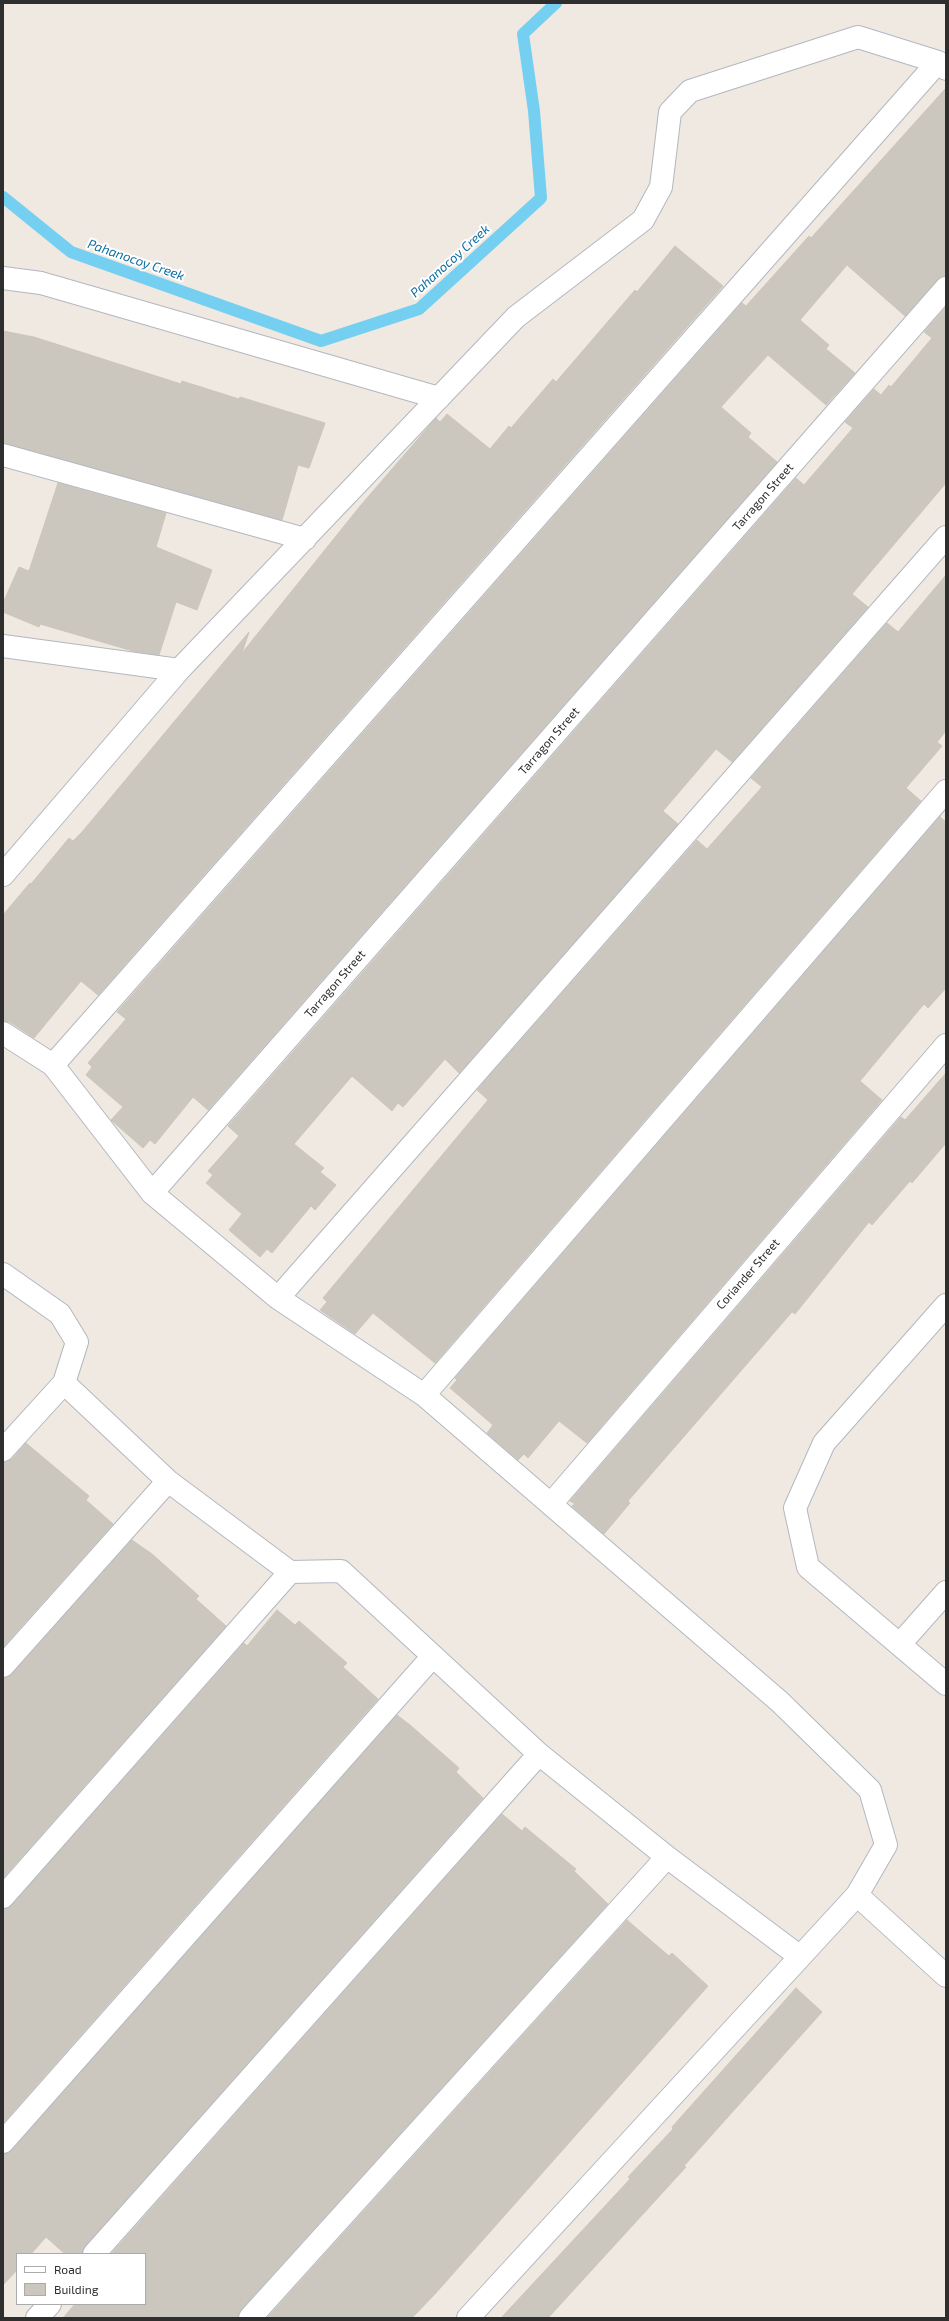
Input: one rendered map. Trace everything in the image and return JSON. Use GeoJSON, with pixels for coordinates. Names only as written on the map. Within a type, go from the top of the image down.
{"type":"FeatureCollection","features":[{"type":"Feature","properties":{"kind":"street"},"geometry":{"type":"LineString","coordinates":[[3,875],[179,670],[516,317],[643,220],[661,187],[670,112],[690,91],[858,37],[942,66],[53,1065]]}},
{"type":"Feature","properties":{"kind":"street"},"geometry":{"type":"LineString","coordinates":[[3,278],[41,283],[439,398]]}},
{"type":"Feature","properties":{"kind":"street","name":"Tarragon Street"},"geometry":{"type":"LineString","coordinates":[[152,1193],[946,288]]}},
{"type":"Feature","properties":{"kind":"street"},"geometry":{"type":"LineString","coordinates":[[3,455],[305,538]]}},
{"type":"Feature","properties":{"kind":"street"},"geometry":{"type":"LineString","coordinates":[[278,1298],[946,537]]}},
{"type":"Feature","properties":{"kind":"street"},"geometry":{"type":"LineString","coordinates":[[3,646],[179,670]]}},
{"type":"Feature","properties":{"kind":"street"},"geometry":{"type":"LineString","coordinates":[[424,1395],[946,791]]}},
{"type":"Feature","properties":{"kind":"street"},"geometry":{"type":"LineString","coordinates":[[3,1033],[53,1065],[152,1193],[278,1298],[424,1395],[780,1702],[870,1790],[886,1845],[856,1894],[468,2318]]}},
{"type":"Feature","properties":{"kind":"street","name":"Coriander Street"},"geometry":{"type":"LineString","coordinates":[[551,1504],[946,1045]]}},
{"type":"Feature","properties":{"kind":"street"},"geometry":{"type":"LineString","coordinates":[[3,1274],[60,1314],[76,1342],[64,1382],[3,1450]]}},
{"type":"Feature","properties":{"kind":"street"},"geometry":{"type":"LineString","coordinates":[[946,1305],[824,1443],[795,1508],[808,1567],[946,1684]]}},
{"type":"Feature","properties":{"kind":"street"},"geometry":{"type":"LineString","coordinates":[[64,1382],[168,1481],[290,1572],[341,1571],[539,1754],[667,1857],[799,1956]]}},
{"type":"Feature","properties":{"kind":"street"},"geometry":{"type":"LineString","coordinates":[[3,1666],[168,1481]]}},
{"type":"Feature","properties":{"kind":"street"},"geometry":{"type":"LineString","coordinates":[[3,1896],[290,1572]]}},
{"type":"Feature","properties":{"kind":"street"},"geometry":{"type":"LineString","coordinates":[[900,1644],[946,1592]]}},
{"type":"Feature","properties":{"kind":"street"},"geometry":{"type":"LineString","coordinates":[[3,2142],[433,1656]]}},
{"type":"Feature","properties":{"kind":"street"},"geometry":{"type":"LineString","coordinates":[[95,2253],[539,1754]]}},
{"type":"Feature","properties":{"kind":"street"},"geometry":{"type":"LineString","coordinates":[[250,2318],[667,1857]]}},
{"type":"Feature","properties":{"kind":"street"},"geometry":{"type":"LineString","coordinates":[[856,1894],[946,1976]]}},
{"type":"Feature","properties":{"kind":"street"},"geometry":{"type":"LineString","coordinates":[[37,2318],[49,2305]]}},
{"type":"Feature","properties":{"kind":"building"},"geometry":{"type":"Polygon","coordinates":[[[946,88],[946,276],[937,280],[905,316],[847,265],[800,320],[829,345],[826,349],[855,373],[826,405],[768,355],[721,407],[751,433],[748,437],[777,462],[208,1110],[193,1097],[155,1144],[150,1140],[143,1148],[111,1120],[123,1107],[86,1075],[92,1067],[88,1063],[126,1019],[117,1012],[742,303],[746,306],[809,236],[811,238],[946,88]]]}},
{"type":"Feature","properties":{"kind":"building"},"geometry":{"type":"Polygon","coordinates":[[[675,246],[723,286],[98,995],[81,981],[34,1038],[10,1022],[3,1021],[3,915],[69,838],[73,841],[82,832],[249,632],[242,653],[361,505],[436,418],[440,422],[447,414],[490,449],[509,426],[511,428],[553,379],[556,382],[635,290],[637,292],[675,246]]]}},
{"type":"Feature","properties":{"kind":"building"},"geometry":{"type":"Polygon","coordinates":[[[946,307],[946,483],[852,594],[868,607],[732,762],[716,749],[663,811],[678,824],[459,1073],[445,1059],[403,1107],[398,1103],[392,1111],[352,1076],[294,1144],[324,1168],[320,1172],[336,1185],[315,1210],[311,1206],[272,1253],[267,1249],[260,1257],[229,1230],[242,1214],[206,1183],[213,1175],[208,1171],[239,1136],[228,1126],[796,478],[804,485],[853,428],[845,422],[874,389],[881,395],[889,385],[891,387],[932,338],[924,332],[946,307]]]}},
{"type":"Feature","properties":{"kind":"building"},"geometry":{"type":"Polygon","coordinates":[[[3,331],[34,337],[181,384],[182,381],[239,399],[240,397],[325,423],[309,468],[298,465],[282,520],[3,443],[3,331]]]}},
{"type":"Feature","properties":{"kind":"building"},"geometry":{"type":"Polygon","coordinates":[[[58,483],[166,513],[156,547],[212,570],[197,610],[176,602],[159,655],[133,651],[40,624],[39,627],[3,612],[3,603],[19,567],[29,571],[58,483]]]}},
{"type":"Feature","properties":{"kind":"building"},"geometry":{"type":"Polygon","coordinates":[[[946,575],[946,731],[937,742],[942,746],[906,788],[921,801],[435,1363],[373,1313],[355,1334],[320,1310],[327,1302],[323,1298],[488,1100],[477,1090],[697,840],[707,849],[762,787],[751,778],[887,623],[898,632],[946,575]]]}},
{"type":"Feature","properties":{"kind":"building"},"geometry":{"type":"Polygon","coordinates":[[[940,817],[946,822],[946,988],[928,1008],[924,1004],[860,1081],[882,1100],[587,1443],[559,1421],[528,1458],[524,1454],[518,1460],[487,1433],[493,1425],[450,1388],[457,1380],[455,1378],[940,817]]]}},
{"type":"Feature","properties":{"kind":"building"},"geometry":{"type":"Polygon","coordinates":[[[946,1073],[946,1143],[912,1183],[910,1181],[872,1225],[869,1222],[795,1314],[792,1312],[628,1501],[630,1503],[604,1534],[572,1506],[575,1504],[570,1501],[901,1117],[905,1120],[946,1073]]]}},
{"type":"Feature","properties":{"kind":"building"},"geometry":{"type":"Polygon","coordinates":[[[26,1443],[89,1496],[86,1500],[113,1524],[3,1647],[3,1462],[12,1459],[26,1443]]]}},
{"type":"Feature","properties":{"kind":"building"},"geometry":{"type":"Polygon","coordinates":[[[132,1540],[152,1554],[199,1596],[196,1599],[226,1626],[3,1878],[3,1678],[12,1674],[132,1540]]]}},
{"type":"Feature","properties":{"kind":"building"},"geometry":{"type":"Polygon","coordinates":[[[277,1610],[295,1625],[299,1621],[347,1663],[343,1667],[378,1699],[3,2123],[3,1909],[12,1905],[244,1643],[247,1646],[277,1610]]]}},
{"type":"Feature","properties":{"kind":"building"},"geometry":{"type":"Polygon","coordinates":[[[397,1715],[459,1768],[456,1772],[483,1798],[85,2246],[82,2253],[64,2253],[46,2237],[32,2253],[16,2253],[16,2271],[3,2285],[3,2154],[12,2150],[397,1715]]]}},
{"type":"Feature","properties":{"kind":"building"},"geometry":{"type":"Polygon","coordinates":[[[502,1814],[522,1831],[525,1827],[576,1869],[574,1871],[608,1904],[241,2310],[238,2318],[63,2318],[74,2305],[146,2305],[146,2253],[112,2253],[502,1814]]]}},
{"type":"Feature","properties":{"kind":"building"},"geometry":{"type":"Polygon","coordinates":[[[627,1920],[669,1956],[672,1953],[708,1986],[435,2294],[412,2318],[267,2318],[627,1920]]]}},
{"type":"Feature","properties":{"kind":"building"},"geometry":{"type":"Polygon","coordinates":[[[796,1988],[822,2012],[684,2166],[686,2167],[548,2318],[501,2318],[630,2179],[628,2177],[673,2129],[672,2127],[796,1988]]]}},
{"type":"Feature","properties":{"kind":"waterway","name":"Pahanocoy Creek"},"geometry":{"type":"LineString","coordinates":[[3,197],[71,252],[321,341],[419,309],[541,198],[534,111],[523,34],[556,3]]}}]}
